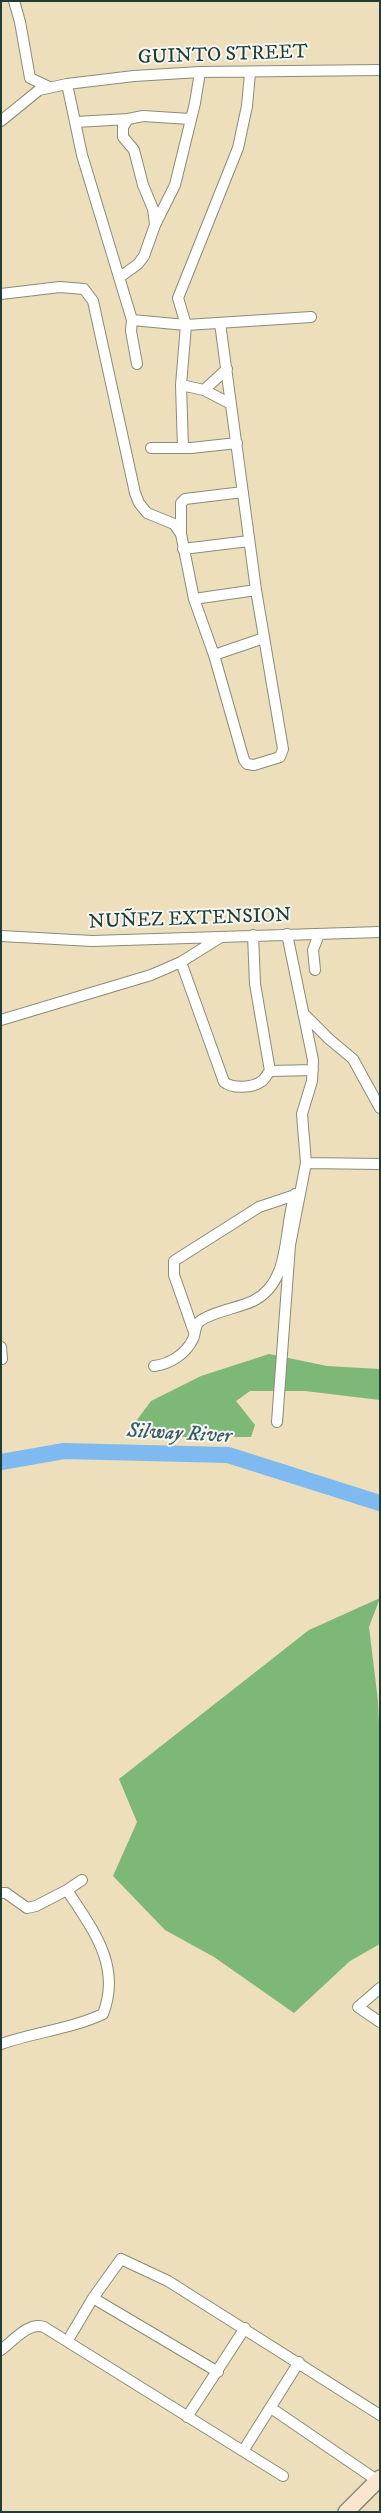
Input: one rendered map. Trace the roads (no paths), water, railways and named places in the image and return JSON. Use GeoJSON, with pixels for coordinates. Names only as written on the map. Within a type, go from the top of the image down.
{"type":"FeatureCollection","features":[{"type":"Feature","properties":{"kind":"main road"},"geometry":{"type":"LineString","coordinates":[[346,2512],[379,2480]]}},
{"type":"Feature","properties":{"kind":"street"},"geometry":{"type":"LineString","coordinates":[[14,1],[20,22],[30,78],[50,87]]}},
{"type":"Feature","properties":{"kind":"street","name":"GUINTO STREET"},"geometry":{"type":"LineString","coordinates":[[1,121],[39,90],[67,84],[134,76],[200,72],[250,73],[380,70]]}},
{"type":"Feature","properties":{"kind":"street"},"geometry":{"type":"LineString","coordinates":[[120,276],[138,264],[144,256],[175,185],[200,72]]}},
{"type":"Feature","properties":{"kind":"street"},"geometry":{"type":"LineString","coordinates":[[183,448],[181,385],[186,325],[178,298],[238,148],[247,106],[250,73]]}},
{"type":"Feature","properties":{"kind":"street"},"geometry":{"type":"LineString","coordinates":[[67,84],[82,155],[120,276],[127,310],[132,320],[131,331],[137,364]]}},
{"type":"Feature","properties":{"kind":"street"},"geometry":{"type":"LineString","coordinates":[[76,122],[128,119],[143,116],[190,119]]}},
{"type":"Feature","properties":{"kind":"street"},"geometry":{"type":"LineString","coordinates":[[128,119],[123,127],[123,137],[134,150],[143,185],[153,209],[156,225]]}},
{"type":"Feature","properties":{"kind":"street"},"geometry":{"type":"LineString","coordinates":[[1,294],[60,287],[84,289],[90,294],[135,493],[139,503],[147,513],[174,524],[181,534]]}},
{"type":"Feature","properties":{"kind":"street"},"geometry":{"type":"LineString","coordinates":[[132,320],[186,325],[311,317]]}},
{"type":"Feature","properties":{"kind":"street"},"geometry":{"type":"LineString","coordinates":[[220,323],[237,443],[256,590],[283,749],[280,757],[254,765],[244,762],[214,656],[194,599],[181,534],[181,503],[185,499],[243,492]]}},
{"type":"Feature","properties":{"kind":"street"},"geometry":{"type":"LineString","coordinates":[[204,390],[227,369]]}},
{"type":"Feature","properties":{"kind":"street"},"geometry":{"type":"LineString","coordinates":[[181,385],[204,390],[231,404]]}},
{"type":"Feature","properties":{"kind":"street"},"geometry":{"type":"LineString","coordinates":[[151,448],[183,448],[237,443]]}},
{"type":"Feature","properties":{"kind":"street"},"geometry":{"type":"LineString","coordinates":[[183,549],[249,541]]}},
{"type":"Feature","properties":{"kind":"street"},"geometry":{"type":"LineString","coordinates":[[194,599],[256,590]]}},
{"type":"Feature","properties":{"kind":"street"},"geometry":{"type":"LineString","coordinates":[[214,656],[264,638]]}},
{"type":"Feature","properties":{"kind":"street","name":"NUÑEZ EXTENSION"},"geometry":{"type":"LineString","coordinates":[[1,936],[92,941],[380,932]]}},
{"type":"Feature","properties":{"kind":"street"},"geometry":{"type":"LineString","coordinates":[[277,1422],[290,1254],[298,1194],[306,1162],[302,1114],[312,1081],[313,1070],[313,1060],[287,934]]}},
{"type":"Feature","properties":{"kind":"street"},"geometry":{"type":"LineString","coordinates":[[315,970],[313,950],[319,934]]}},
{"type":"Feature","properties":{"kind":"street"},"geometry":{"type":"LineString","coordinates":[[181,962],[224,1082],[232,1086],[261,1082],[270,1071],[255,984],[253,935]]}},
{"type":"Feature","properties":{"kind":"street"},"geometry":{"type":"LineString","coordinates":[[1,1020],[105,990],[181,962],[223,936]]}},
{"type":"Feature","properties":{"kind":"street"},"geometry":{"type":"LineString","coordinates":[[302,1011],[329,1039],[353,1059],[380,1108]]}},
{"type":"Feature","properties":{"kind":"street"},"geometry":{"type":"LineString","coordinates":[[270,1071],[313,1070]]}},
{"type":"Feature","properties":{"kind":"street"},"geometry":{"type":"LineString","coordinates":[[306,1162],[380,1164]]}},
{"type":"Feature","properties":{"kind":"street"},"geometry":{"type":"LineString","coordinates":[[194,1332],[174,1275],[174,1261],[259,1207],[298,1194]]}},
{"type":"Feature","properties":{"kind":"street"},"geometry":{"type":"LineString","coordinates":[[154,1366],[179,1357],[189,1345],[198,1323],[202,1320],[254,1301],[262,1296],[277,1280],[290,1211],[298,1194]]}},
{"type":"Feature","properties":{"kind":"street"},"geometry":{"type":"LineString","coordinates":[[1,1347],[2,1360]]}},
{"type":"Feature","properties":{"kind":"street"},"geometry":{"type":"LineString","coordinates":[[1,1893],[6,1893],[27,1908],[36,1906],[82,1880]]}},
{"type":"Feature","properties":{"kind":"street"},"geometry":{"type":"LineString","coordinates":[[1,2044],[22,2037],[83,2023],[103,2014],[109,1998],[110,1980],[103,1950],[67,1890]]}},
{"type":"Feature","properties":{"kind":"street"},"geometry":{"type":"LineString","coordinates":[[380,1988],[369,1998],[369,2014],[380,2022]]}},
{"type":"Feature","properties":{"kind":"street"},"geometry":{"type":"LineString","coordinates":[[68,2340],[93,2298],[121,2259],[168,2281],[299,2362],[380,2415]]}},
{"type":"Feature","properties":{"kind":"street"},"geometry":{"type":"LineString","coordinates":[[93,2298],[218,2372]]}},
{"type":"Feature","properties":{"kind":"street"},"geometry":{"type":"LineString","coordinates":[[1,2350],[34,2326],[44,2327],[68,2340],[283,2476]]}},
{"type":"Feature","properties":{"kind":"street"},"geometry":{"type":"LineString","coordinates":[[187,2417],[218,2372],[244,2328]]}},
{"type":"Feature","properties":{"kind":"street"},"geometry":{"type":"LineString","coordinates":[[243,2451],[299,2362]]}},
{"type":"Feature","properties":{"kind":"street"},"geometry":{"type":"LineString","coordinates":[[271,2408],[379,2480]]}},
{"type":"Feature","properties":{"kind":"waterway","name":"Silway River"},"geometry":{"type":"LineString","coordinates":[[1,1462],[64,1451],[228,1455],[380,1503]]}}]}
